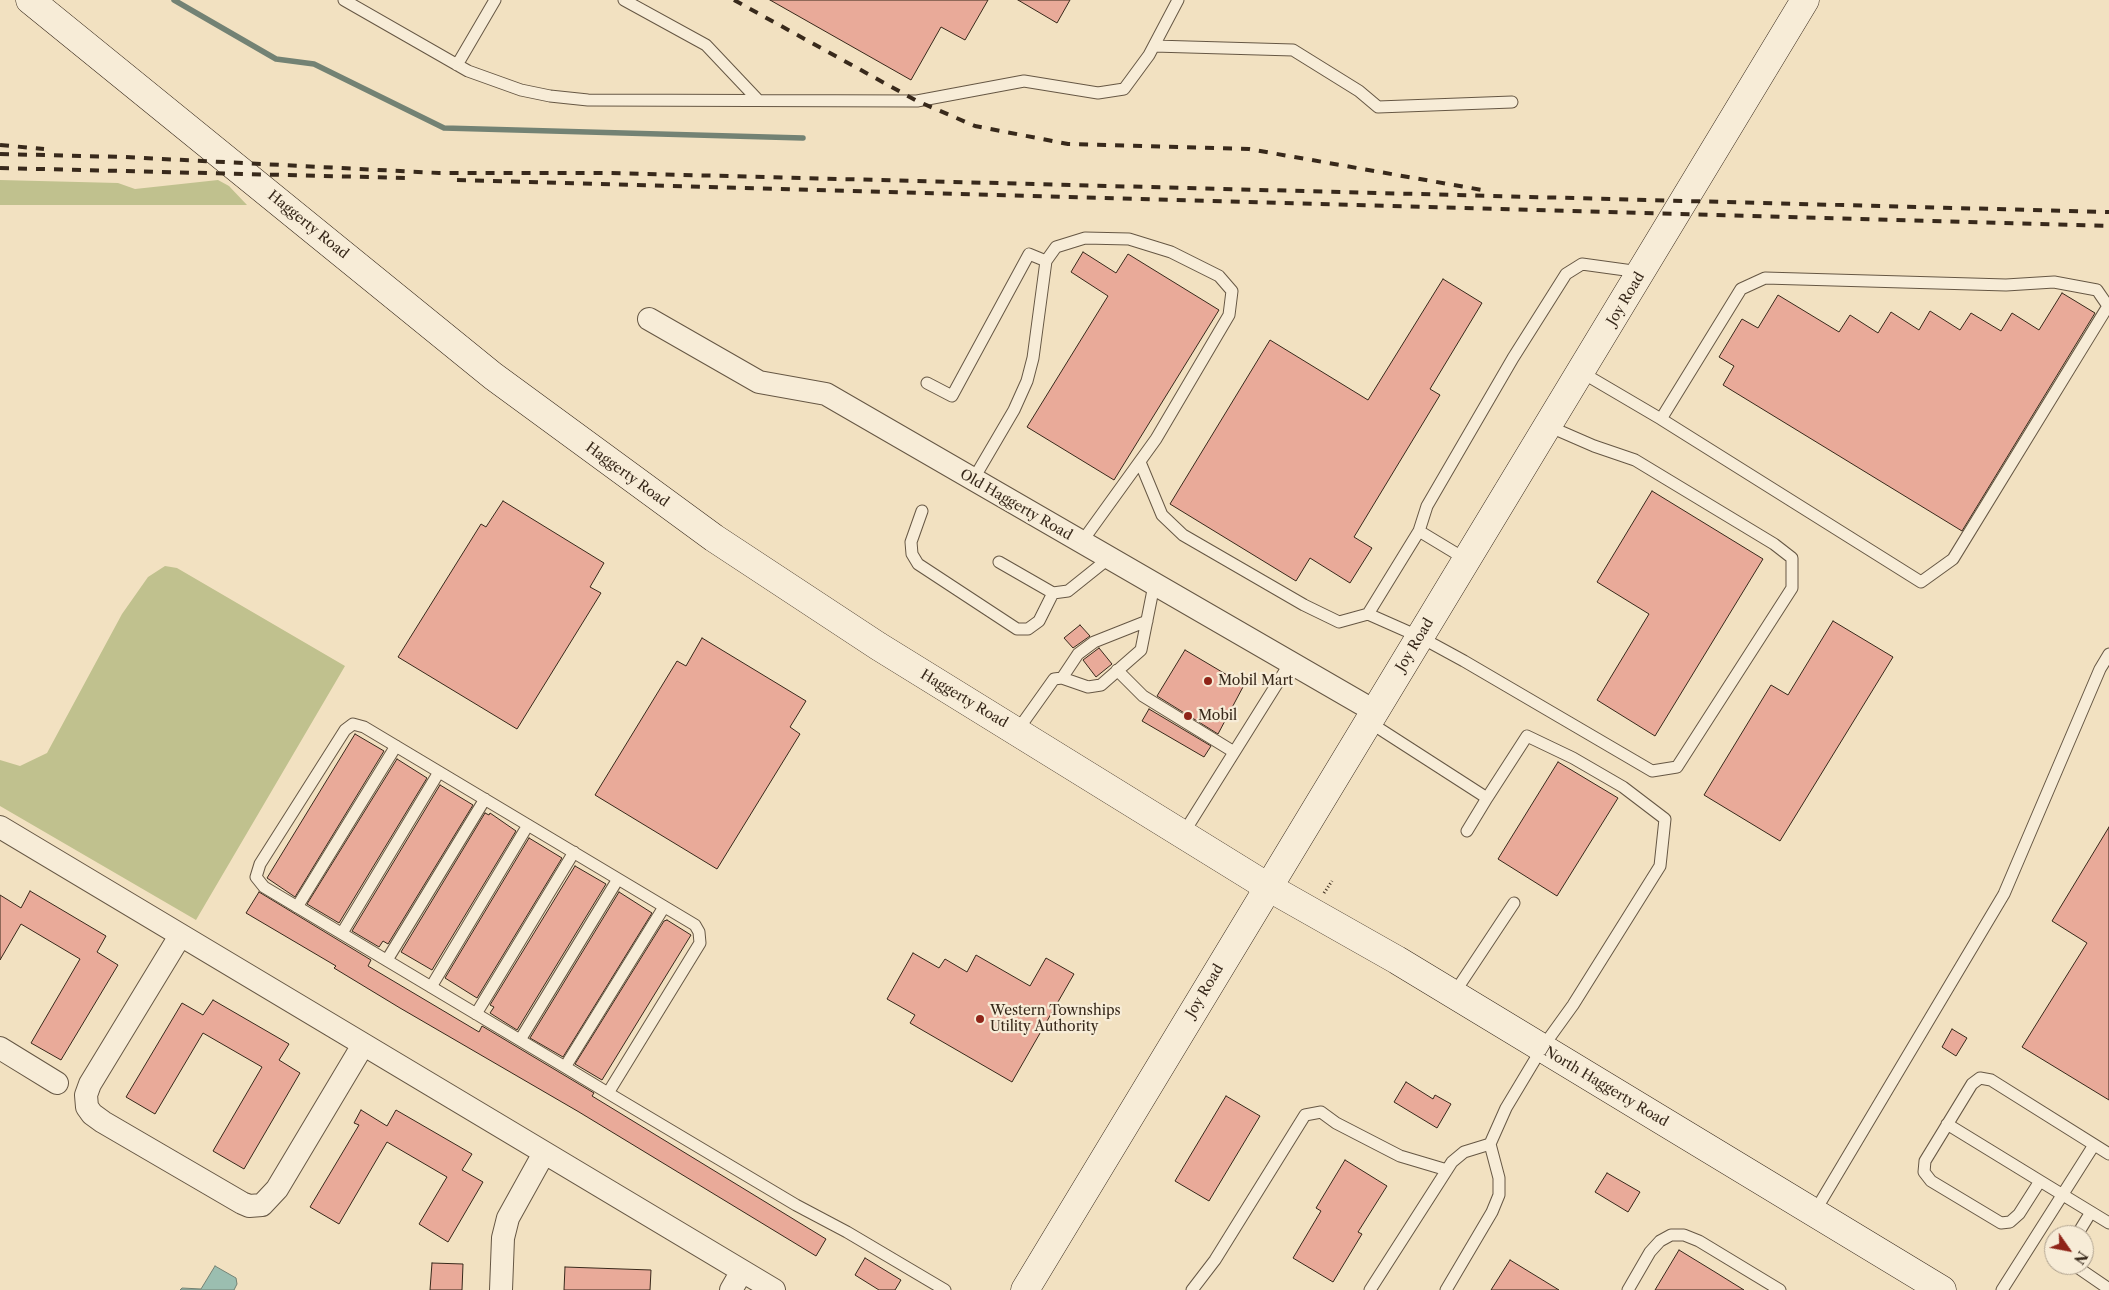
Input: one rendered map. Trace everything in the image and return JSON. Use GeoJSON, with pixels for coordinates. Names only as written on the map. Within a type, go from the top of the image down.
{"type":"FeatureCollection","features":[{"type":"Feature","properties":{"kind":"main road","name":"Haggerty Road"},"geometry":{"type":"LineString","coordinates":[[30,0],[493,376],[635,483],[821,610],[1268,887]]}},
{"type":"Feature","properties":{"kind":"main road","name":"Joy Road"},"geometry":{"type":"LineString","coordinates":[[1025,1290],[1805,0]]}},
{"type":"Feature","properties":{"kind":"main road","name":"North Haggerty Road"},"geometry":{"type":"LineString","coordinates":[[1268,887],[1542,1048],[1942,1290]]}},
{"type":"Feature","properties":{"kind":"street","name":"Old Haggerty Road"},"geometry":{"type":"LineString","coordinates":[[650,318],[759,382],[826,394],[1290,663],[1373,717]]}},
{"type":"Feature","properties":{"kind":"street"},"geometry":{"type":"LineString","coordinates":[[0,827],[544,1153],[736,1280],[774,1290]]}},
{"type":"Feature","properties":{"kind":"street"},"geometry":{"type":"LineString","coordinates":[[180,936],[87,1090],[87,1107],[92,1114],[119,1131],[242,1203],[249,1206],[262,1205],[277,1189],[364,1045]]}},
{"type":"Feature","properties":{"kind":"street"},"geometry":{"type":"LineString","coordinates":[[0,1048],[57,1083]]}},
{"type":"Feature","properties":{"kind":"street"},"geometry":{"type":"LineString","coordinates":[[501,1290],[503,1238],[508,1218],[544,1153]]}},
{"type":"Feature","properties":{"kind":"lane"},"geometry":{"type":"LineString","coordinates":[[344,0],[457,64],[492,81],[550,96],[588,100],[917,101],[1024,81],[1098,93],[1124,89],[1154,46],[1178,0]]}},
{"type":"Feature","properties":{"kind":"lane"},"geometry":{"type":"LineString","coordinates":[[457,64],[496,0]]}},
{"type":"Feature","properties":{"kind":"lane"},"geometry":{"type":"LineString","coordinates":[[624,0],[706,45],[758,100]]}},
{"type":"Feature","properties":{"kind":"lane"},"geometry":{"type":"LineString","coordinates":[[1154,46],[1293,50],[1359,91],[1378,107],[1512,102]]}},
{"type":"Feature","properties":{"kind":"lane"},"geometry":{"type":"LineString","coordinates":[[973,480],[1014,410],[1028,381],[1034,358],[1046,261],[1056,247],[1085,238],[1129,239],[1179,256],[1219,276],[1232,291],[1229,315],[1156,439],[1081,543]]}},
{"type":"Feature","properties":{"kind":"lane"},"geometry":{"type":"LineString","coordinates":[[927,383],[952,396],[1029,254],[1046,261]]}},
{"type":"Feature","properties":{"kind":"lane"},"geometry":{"type":"LineString","coordinates":[[1368,614],[1419,531],[1426,506],[1513,358],[1566,274],[1582,264],[1642,272]]}},
{"type":"Feature","properties":{"kind":"lane"},"geometry":{"type":"LineString","coordinates":[[1581,372],[1661,419],[1921,582],[1953,559],[2108,306],[2097,290],[2054,282],[2006,285],[1765,278],[1740,289],[1661,419]]}},
{"type":"Feature","properties":{"kind":"lane"},"geometry":{"type":"LineString","coordinates":[[1140,462],[1162,515],[1183,535],[1304,605],[1339,622],[1368,614],[1420,637],[1652,771],[1677,767],[1792,588],[1792,558],[1774,544],[1635,460],[1594,446],[1548,426]]}},
{"type":"Feature","properties":{"kind":"lane"},"geometry":{"type":"LineString","coordinates":[[922,511],[911,542],[912,554],[918,564],[1017,628],[1028,629],[1034,626],[1039,621],[1053,593]]}},
{"type":"Feature","properties":{"kind":"lane"},"geometry":{"type":"LineString","coordinates":[[1419,531],[1466,560]]}},
{"type":"Feature","properties":{"kind":"lane"},"geometry":{"type":"LineString","coordinates":[[999,562],[1053,593],[1068,591],[1108,559]]}},
{"type":"Feature","properties":{"kind":"lane"},"geometry":{"type":"LineString","coordinates":[[1017,731],[1054,679],[1062,678],[1088,686],[1101,685],[1141,650],[1154,585]]}},
{"type":"Feature","properties":{"kind":"lane"},"geometry":{"type":"LineString","coordinates":[[1062,678],[1078,654],[1094,642],[1147,621]]}},
{"type":"Feature","properties":{"kind":"lane"},"geometry":{"type":"LineString","coordinates":[[1814,1213],[2004,894],[2100,669],[2109,654]]}},
{"type":"Feature","properties":{"kind":"lane"},"geometry":{"type":"LineString","coordinates":[[1183,834],[1290,663]]}},
{"type":"Feature","properties":{"kind":"lane"},"geometry":{"type":"LineString","coordinates":[[1117,670],[1143,696],[1234,752]]}},
{"type":"Feature","properties":{"kind":"lane"},"geometry":{"type":"LineString","coordinates":[[1373,717],[1487,798]]}},
{"type":"Feature","properties":{"kind":"lane"},"geometry":{"type":"LineString","coordinates":[[608,1093],[700,943],[699,932],[695,925],[364,727],[353,724],[345,730],[260,864],[256,877],[264,887],[796,1206],[847,1232],[945,1290]]}},
{"type":"Feature","properties":{"kind":"lane"},"geometry":{"type":"LineString","coordinates":[[1446,1290],[1492,1212],[1499,1195],[1499,1178],[1490,1144],[1506,1108],[1542,1048],[1573,1006],[1660,866],[1665,819],[1624,787],[1573,758],[1527,736],[1467,831]]}},
{"type":"Feature","properties":{"kind":"lane"},"geometry":{"type":"LineString","coordinates":[[298,907],[396,746]]}},
{"type":"Feature","properties":{"kind":"lane"},"geometry":{"type":"LineString","coordinates":[[342,934],[439,772]]}},
{"type":"Feature","properties":{"kind":"lane"},"geometry":{"type":"LineString","coordinates":[[387,960],[485,799]]}},
{"type":"Feature","properties":{"kind":"lane"},"geometry":{"type":"LineString","coordinates":[[431,987],[528,825]]}},
{"type":"Feature","properties":{"kind":"lane"},"geometry":{"type":"LineString","coordinates":[[476,1014],[574,852]]}},
{"type":"Feature","properties":{"kind":"lane"},"geometry":{"type":"LineString","coordinates":[[520,1040],[618,879]]}},
{"type":"Feature","properties":{"kind":"lane"},"geometry":{"type":"LineString","coordinates":[[1453,995],[1514,903]]}},
{"type":"Feature","properties":{"kind":"lane"},"geometry":{"type":"LineString","coordinates":[[565,1067],[664,907]]}},
{"type":"Feature","properties":{"kind":"lane"},"geometry":{"type":"LineString","coordinates":[[2040,1181],[2019,1214],[2010,1222],[2001,1223],[1939,1185],[1924,1172],[1925,1161],[1947,1124],[1972,1084],[1980,1078],[1990,1080],[2109,1154]]}},
{"type":"Feature","properties":{"kind":"lane"},"geometry":{"type":"LineString","coordinates":[[1192,1290],[1215,1260],[1305,1115],[1321,1112],[1336,1123],[1400,1156],[1447,1170]]}},
{"type":"Feature","properties":{"kind":"lane"},"geometry":{"type":"LineString","coordinates":[[1947,1124],[2109,1223]]}},
{"type":"Feature","properties":{"kind":"lane"},"geometry":{"type":"LineString","coordinates":[[1370,1290],[1447,1170],[1464,1152],[1490,1144]]}},
{"type":"Feature","properties":{"kind":"lane"},"geometry":{"type":"LineString","coordinates":[[2002,1290],[2094,1145]]}},
{"type":"Feature","properties":{"kind":"lane"},"geometry":{"type":"LineString","coordinates":[[2083,1225],[2091,1212]]}},
{"type":"Feature","properties":{"kind":"lane"},"geometry":{"type":"LineString","coordinates":[[1628,1290],[1650,1252],[1660,1241],[1671,1235],[1684,1235],[1699,1241],[1780,1290]]}},
{"type":"Feature","properties":{"kind":"lane"},"geometry":{"type":"LineString","coordinates":[[2089,1275],[2109,1288]]}},
{"type":"Feature","properties":{"kind":"green space"},"geometry":{"type":"Polygon","coordinates":[[[0,180],[118,183],[135,189],[218,180],[229,186],[247,205],[0,205],[0,180]]]}},
{"type":"Feature","properties":{"kind":"green space"},"geometry":{"type":"Polygon","coordinates":[[[165,566],[177,568],[345,666],[196,920],[0,806],[0,760],[20,766],[47,753],[122,614],[148,577],[165,566]]]}},
{"type":"Feature","properties":{"kind":"shaded area"},"geometry":{"type":"Polygon","coordinates":[[[215,1266],[236,1278],[237,1284],[234,1290],[180,1290],[182,1288],[201,1289],[215,1266]]]}},
{"type":"Feature","properties":{"kind":"building"},"geometry":{"type":"Polygon","coordinates":[[[770,0],[988,0],[965,40],[941,27],[911,80],[770,0]]]}},
{"type":"Feature","properties":{"kind":"building"},"geometry":{"type":"Polygon","coordinates":[[[1018,0],[1070,0],[1057,23],[1018,0]]]}},
{"type":"Feature","properties":{"kind":"building"},"geometry":{"type":"Polygon","coordinates":[[[1083,252],[1116,273],[1128,254],[1219,310],[1114,480],[1027,427],[1108,296],[1071,272],[1083,252]]]}},
{"type":"Feature","properties":{"kind":"building"},"geometry":{"type":"Polygon","coordinates":[[[1443,279],[1482,303],[1430,389],[1440,395],[1354,537],[1372,548],[1350,583],[1310,558],[1296,581],[1170,504],[1270,340],[1368,400],[1443,279]]]}},
{"type":"Feature","properties":{"kind":"building"},"geometry":{"type":"Polygon","coordinates":[[[2062,293],[2095,313],[1962,531],[1723,385],[1734,366],[1719,357],[1742,319],[1758,328],[1778,295],[1839,332],[1850,315],[1878,333],[1891,312],[1919,330],[1930,311],[1960,330],[1971,313],[2001,331],[2012,313],[2039,330],[2062,293]]]}},
{"type":"Feature","properties":{"kind":"building"},"geometry":{"type":"Polygon","coordinates":[[[1652,491],[1763,559],[1655,736],[1597,700],[1649,614],[1597,582],[1652,491]]]}},
{"type":"Feature","properties":{"kind":"building"},"geometry":{"type":"Polygon","coordinates":[[[503,501],[604,563],[590,587],[601,593],[517,729],[398,657],[481,524],[486,527],[503,501]]]}},
{"type":"Feature","properties":{"kind":"building"},"geometry":{"type":"Polygon","coordinates":[[[1833,621],[1893,657],[1780,841],[1704,795],[1771,685],[1788,695],[1833,621]]]}},
{"type":"Feature","properties":{"kind":"building"},"geometry":{"type":"Polygon","coordinates":[[[1080,625],[1090,636],[1073,648],[1064,638],[1080,625]]]}},
{"type":"Feature","properties":{"kind":"building"},"geometry":{"type":"Polygon","coordinates":[[[702,638],[806,701],[790,727],[800,734],[717,869],[595,795],[677,661],[686,666],[702,638]]]}},
{"type":"Feature","properties":{"kind":"building"},"geometry":{"type":"Polygon","coordinates":[[[1099,648],[1112,664],[1096,677],[1083,660],[1099,648]]]}},
{"type":"Feature","properties":{"kind":"building"},"geometry":{"type":"Polygon","coordinates":[[[1185,650],[1244,685],[1218,734],[1157,696],[1185,650]]]}},
{"type":"Feature","properties":{"kind":"building"},"geometry":{"type":"Polygon","coordinates":[[[1149,709],[1211,746],[1204,757],[1142,721],[1149,709]]]}},
{"type":"Feature","properties":{"kind":"building"},"geometry":{"type":"Polygon","coordinates":[[[355,734],[384,751],[295,897],[267,878],[355,734]]]}},
{"type":"Feature","properties":{"kind":"building"},"geometry":{"type":"Polygon","coordinates":[[[397,759],[427,778],[339,923],[307,904],[397,759]]]}},
{"type":"Feature","properties":{"kind":"building"},"geometry":{"type":"Polygon","coordinates":[[[1558,762],[1618,798],[1557,896],[1498,859],[1558,762]]]}},
{"type":"Feature","properties":{"kind":"building"},"geometry":{"type":"Polygon","coordinates":[[[440,785],[473,805],[388,944],[383,941],[379,947],[352,931],[440,785]]]}},
{"type":"Feature","properties":{"kind":"building"},"geometry":{"type":"Polygon","coordinates":[[[485,813],[489,815],[490,813],[516,831],[432,970],[401,952],[485,813]]]}},
{"type":"Feature","properties":{"kind":"building"},"geometry":{"type":"Polygon","coordinates":[[[2109,827],[2109,1100],[2022,1047],[2087,943],[2052,921],[2109,827]]]}},
{"type":"Feature","properties":{"kind":"building"},"geometry":{"type":"Polygon","coordinates":[[[529,838],[562,858],[477,998],[445,978],[529,838]]]}},
{"type":"Feature","properties":{"kind":"building"},"geometry":{"type":"Polygon","coordinates":[[[575,866],[606,884],[517,1030],[490,1013],[494,1007],[490,1005],[575,866]]]}},
{"type":"Feature","properties":{"kind":"building"},"geometry":{"type":"Polygon","coordinates":[[[30,891],[106,936],[97,952],[118,965],[61,1060],[31,1043],[80,959],[21,924],[0,960],[0,895],[21,908],[30,891]]]}},
{"type":"Feature","properties":{"kind":"building"},"geometry":{"type":"Polygon","coordinates":[[[259,892],[371,960],[368,966],[479,1032],[482,1026],[594,1093],[592,1096],[826,1239],[816,1256],[579,1112],[400,1008],[334,968],[336,966],[246,913],[259,892]]]}},
{"type":"Feature","properties":{"kind":"building"},"geometry":{"type":"Polygon","coordinates":[[[619,892],[652,913],[563,1057],[530,1038],[619,892]]]}},
{"type":"Feature","properties":{"kind":"building"},"geometry":{"type":"Polygon","coordinates":[[[667,920],[691,935],[602,1080],[575,1064],[664,921],[667,920]]]}},
{"type":"Feature","properties":{"kind":"building","name":"Western Townships Utility Authority"},"geometry":{"type":"Polygon","coordinates":[[[913,953],[939,968],[945,959],[967,972],[976,955],[1030,986],[1046,958],[1074,974],[1012,1082],[910,1023],[915,1015],[887,999],[913,953]]]}},
{"type":"Feature","properties":{"kind":"building"},"geometry":{"type":"Polygon","coordinates":[[[213,1000],[289,1044],[279,1060],[300,1073],[244,1169],[213,1151],[262,1067],[203,1033],[155,1114],[126,1097],[182,1003],[203,1015],[213,1000]]]}},
{"type":"Feature","properties":{"kind":"building"},"geometry":{"type":"Polygon","coordinates":[[[1952,1029],[1967,1038],[1956,1056],[1942,1047],[1952,1029]]]}},
{"type":"Feature","properties":{"kind":"building"},"geometry":{"type":"Polygon","coordinates":[[[1406,1082],[1433,1099],[1435,1095],[1451,1104],[1437,1128],[1394,1102],[1406,1082]]]}},
{"type":"Feature","properties":{"kind":"building"},"geometry":{"type":"Polygon","coordinates":[[[1226,1096],[1260,1116],[1209,1201],[1175,1181],[1226,1096]]]}},
{"type":"Feature","properties":{"kind":"building"},"geometry":{"type":"Polygon","coordinates":[[[361,1110],[387,1126],[396,1110],[472,1154],[462,1170],[483,1182],[448,1242],[419,1224],[447,1177],[387,1142],[339,1224],[310,1207],[359,1125],[354,1123],[361,1110]]]}},
{"type":"Feature","properties":{"kind":"building"},"geometry":{"type":"Polygon","coordinates":[[[1345,1160],[1387,1186],[1358,1232],[1362,1234],[1333,1282],[1293,1258],[1321,1211],[1316,1208],[1345,1160]]]}},
{"type":"Feature","properties":{"kind":"building"},"geometry":{"type":"Polygon","coordinates":[[[1607,1173],[1640,1192],[1628,1212],[1595,1192],[1607,1173]]]}},
{"type":"Feature","properties":{"kind":"building"},"geometry":{"type":"Polygon","coordinates":[[[1679,1250],[1715,1272],[1744,1290],[1655,1290],[1679,1250]]]}},
{"type":"Feature","properties":{"kind":"building"},"geometry":{"type":"Polygon","coordinates":[[[865,1258],[901,1280],[895,1290],[879,1290],[855,1275],[865,1258]]]}},
{"type":"Feature","properties":{"kind":"building"},"geometry":{"type":"Polygon","coordinates":[[[1510,1260],[1559,1290],[1491,1290],[1510,1260]]]}},
{"type":"Feature","properties":{"kind":"building"},"geometry":{"type":"Polygon","coordinates":[[[432,1263],[463,1264],[462,1290],[430,1290],[432,1263]]]}},
{"type":"Feature","properties":{"kind":"building"},"geometry":{"type":"Polygon","coordinates":[[[565,1267],[651,1270],[650,1290],[564,1290],[565,1267]]]}},
{"type":"Feature","properties":{"kind":"waterway"},"geometry":{"type":"LineString","coordinates":[[174,0],[276,59],[314,64],[444,128],[803,138]]}},
{"type":"Feature","properties":{"kind":"railway"},"geometry":{"type":"LineString","coordinates":[[734,0],[917,101],[975,126],[1068,144],[1249,149],[1488,191]]}},
{"type":"Feature","properties":{"kind":"railway"},"geometry":{"type":"LineString","coordinates":[[0,145],[44,149]]}},
{"type":"Feature","properties":{"kind":"railway"},"geometry":{"type":"LineString","coordinates":[[0,154],[124,157],[439,173],[610,173],[2109,212]]}},
{"type":"Feature","properties":{"kind":"railway"},"geometry":{"type":"LineString","coordinates":[[0,168],[407,178]]}},
{"type":"Feature","properties":{"kind":"railway"},"geometry":{"type":"LineString","coordinates":[[457,180],[2109,226]]}},
{"type":"Feature","properties":{"kind":"place","name":"Mobil Mart"},"geometry":{"type":"Point","coordinates":[1208,681]}},
{"type":"Feature","properties":{"kind":"place","name":"Mobil"},"geometry":{"type":"Point","coordinates":[1188,716]}},
{"type":"Feature","properties":{"kind":"place","name":"Western Townships Utility Authority"},"geometry":{"type":"Point","coordinates":[980,1019]}}]}
